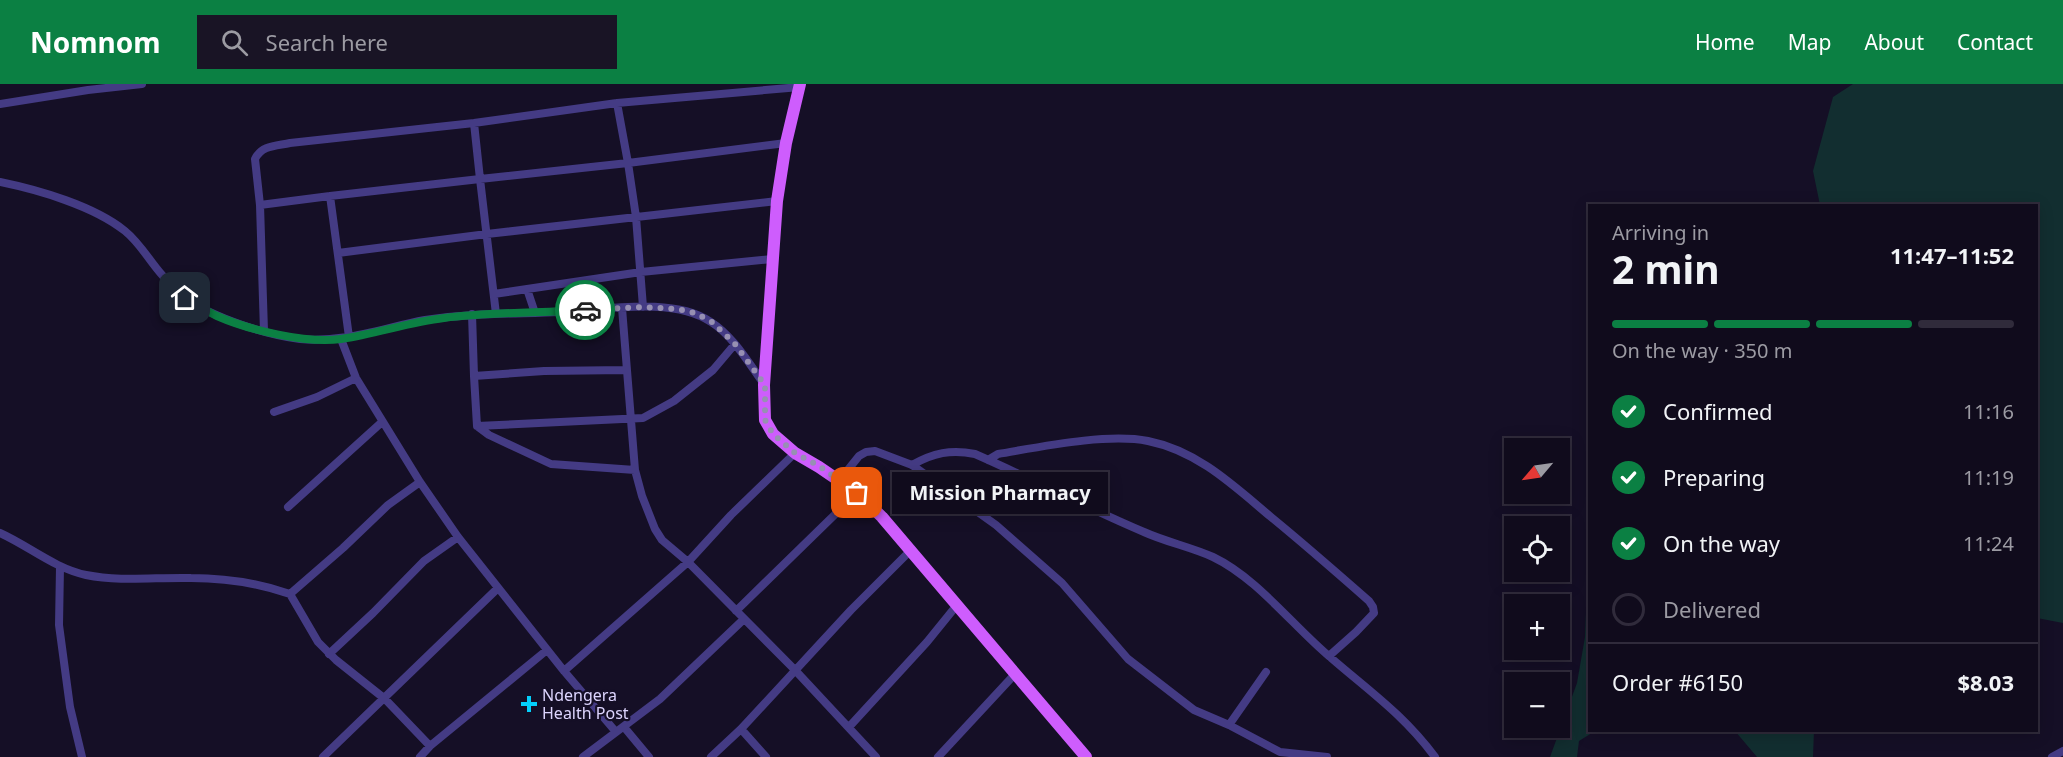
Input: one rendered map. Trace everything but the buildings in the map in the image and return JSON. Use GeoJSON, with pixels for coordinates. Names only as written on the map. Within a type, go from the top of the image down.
{"type":"FeatureCollection","features":[{"type":"Feature","properties":{"kind":"main road"},"geometry":{"type":"LineString","coordinates":[[800,85],[786,143],[777,201],[765,385],[764,411],[768,428],[778,440],[795,453],[857,493],[882,517],[1081,755]]}},
{"type":"Feature","properties":{"kind":"street"},"geometry":{"type":"LineString","coordinates":[[0,104],[88,87],[142,84]]}},
{"type":"Feature","properties":{"kind":"street"},"geometry":{"type":"LineString","coordinates":[[264,331],[260,205],[255,159],[258,152],[264,148],[617,103],[800,85]]}},
{"type":"Feature","properties":{"kind":"street"},"geometry":{"type":"LineString","coordinates":[[617,103],[636,218],[643,307]]}},
{"type":"Feature","properties":{"kind":"street"},"geometry":{"type":"LineString","coordinates":[[474,123],[496,314]]}},
{"type":"Feature","properties":{"kind":"street"},"geometry":{"type":"LineString","coordinates":[[260,205],[786,143]]}},
{"type":"Feature","properties":{"kind":"street"},"geometry":{"type":"LineString","coordinates":[[0,182],[37,191],[101,216],[126,232],[162,275],[185,298],[217,316],[264,331],[298,338],[345,338],[424,321],[472,314],[643,307],[677,309],[695,313],[712,322],[735,344],[765,385]]}},
{"type":"Feature","properties":{"kind":"street"},"geometry":{"type":"LineString","coordinates":[[330,196],[338,253],[345,338],[356,378],[420,482],[458,537],[564,671],[616,732]]}},
{"type":"Feature","properties":{"kind":"street"},"geometry":{"type":"LineString","coordinates":[[338,253],[777,201]]}},
{"type":"Feature","properties":{"kind":"street"},"geometry":{"type":"LineString","coordinates":[[494,294],[641,272],[772,259]]}},
{"type":"Feature","properties":{"kind":"street"},"geometry":{"type":"LineString","coordinates":[[527,289],[535,313]]}},
{"type":"Feature","properties":{"kind":"street"},"geometry":{"type":"LineString","coordinates":[[622,308],[635,470],[655,529],[662,540],[688,561],[876,757]]}},
{"type":"Feature","properties":{"kind":"street"},"geometry":{"type":"LineString","coordinates":[[472,314],[477,426],[489,435],[550,464],[635,470]]}},
{"type":"Feature","properties":{"kind":"street"},"geometry":{"type":"LineString","coordinates":[[477,426],[630,420],[651,415],[675,401],[713,370],[735,344]]}},
{"type":"Feature","properties":{"kind":"street"},"geometry":{"type":"LineString","coordinates":[[474,376],[544,371],[626,370]]}},
{"type":"Feature","properties":{"kind":"street"},"geometry":{"type":"LineString","coordinates":[[274,412],[317,397],[356,378]]}},
{"type":"Feature","properties":{"kind":"street"},"geometry":{"type":"LineString","coordinates":[[288,507],[382,422]]}},
{"type":"Feature","properties":{"kind":"street"},"geometry":{"type":"LineString","coordinates":[[988,460],[998,454],[1084,441],[1148,441],[1183,453],[1216,470],[1374,607],[1374,613],[1329,656]]}},
{"type":"Feature","properties":{"kind":"street"},"geometry":{"type":"LineString","coordinates":[[839,481],[859,456],[866,452],[875,451],[912,465],[996,525],[1062,584],[1128,659],[1194,710],[1229,725],[1280,752],[1327,757]]}},
{"type":"Feature","properties":{"kind":"street"},"geometry":{"type":"LineString","coordinates":[[912,465],[928,456],[960,451],[988,460],[1145,533],[1213,557],[1277,605],[1329,656],[1380,697],[1417,733],[1435,757]]}},
{"type":"Feature","properties":{"kind":"street"},"geometry":{"type":"LineString","coordinates":[[564,671],[688,561],[731,515],[795,453]]}},
{"type":"Feature","properties":{"kind":"street"},"geometry":{"type":"LineString","coordinates":[[290,594],[388,505],[420,482]]}},
{"type":"Feature","properties":{"kind":"street"},"geometry":{"type":"LineString","coordinates":[[736,611],[857,493]]}},
{"type":"Feature","properties":{"kind":"street"},"geometry":{"type":"LineString","coordinates":[[0,532],[60,567],[83,574],[128,580],[187,578],[225,580],[265,585],[290,594],[318,642],[329,654],[385,699],[430,746]]}},
{"type":"Feature","properties":{"kind":"street"},"geometry":{"type":"LineString","coordinates":[[329,654],[424,561],[458,537]]}},
{"type":"Feature","properties":{"kind":"street"},"geometry":{"type":"LineString","coordinates":[[711,757],[741,729],[794,669],[910,551]]}},
{"type":"Feature","properties":{"kind":"street"},"geometry":{"type":"LineString","coordinates":[[60,567],[59,625],[70,707],[82,757]]}},
{"type":"Feature","properties":{"kind":"street"},"geometry":{"type":"LineString","coordinates":[[323,757],[498,588]]}},
{"type":"Feature","properties":{"kind":"street"},"geometry":{"type":"LineString","coordinates":[[849,727],[927,642],[957,605]]}},
{"type":"Feature","properties":{"kind":"street"},"geometry":{"type":"LineString","coordinates":[[583,757],[660,699],[744,619]]}},
{"type":"Feature","properties":{"kind":"street"},"geometry":{"type":"LineString","coordinates":[[420,757],[430,746],[547,650]]}},
{"type":"Feature","properties":{"kind":"street"},"geometry":{"type":"LineString","coordinates":[[1229,725],[1266,672]]}},
{"type":"Feature","properties":{"kind":"street"},"geometry":{"type":"LineString","coordinates":[[938,757],[1015,674]]}},
{"type":"Feature","properties":{"kind":"street"},"geometry":{"type":"LineString","coordinates":[[624,727],[649,757]]}},
{"type":"Feature","properties":{"kind":"street"},"geometry":{"type":"LineString","coordinates":[[741,729],[766,757]]}},
{"type":"Feature","properties":{"kind":"street"},"geometry":{"type":"LineString","coordinates":[[2052,757],[2063,751]]}},
{"type":"Feature","properties":{"kind":"green space"},"geometry":{"type":"Polygon","coordinates":[[[1853,84],[2063,84],[2063,623],[2038,618],[2038,204],[1820,204],[1813,171],[1833,97],[1853,84]]]}},
{"type":"Feature","properties":{"kind":"green space"},"geometry":{"type":"Polygon","coordinates":[[[1586,612],[1588,612],[1588,732],[1593,732],[1579,741],[1577,757],[1550,757],[1557,738],[1570,738],[1570,702],[1577,683],[1585,637],[1586,612]]]}},
{"type":"Feature","properties":{"kind":"green space"},"geometry":{"type":"Polygon","coordinates":[[[1736,732],[1814,732],[1813,757],[1757,757],[1736,732]]]}},
{"type":"Feature","properties":{"kind":"way so far"},"geometry":{"type":"LineString","coordinates":[[585,310],[643,307],[677,309],[695,313],[712,322],[735,344],[765,385],[765,420],[768,428],[778,440],[857,493]]}},
{"type":"Feature","properties":{"kind":"place","name":"Mission Pharmacy"},"geometry":{"type":"Point","coordinates":[857,493]}},
{"type":"Feature","properties":{"kind":"place","name":"Ndengera Health Post"},"geometry":{"type":"Point","coordinates":[529,704]}},
{"type":"Feature","properties":{"kind":"route"},"geometry":{"type":"LineString","coordinates":[[185,298],[217,316],[264,331],[319,340],[341,339],[424,321],[472,314],[585,310]]}}]}
